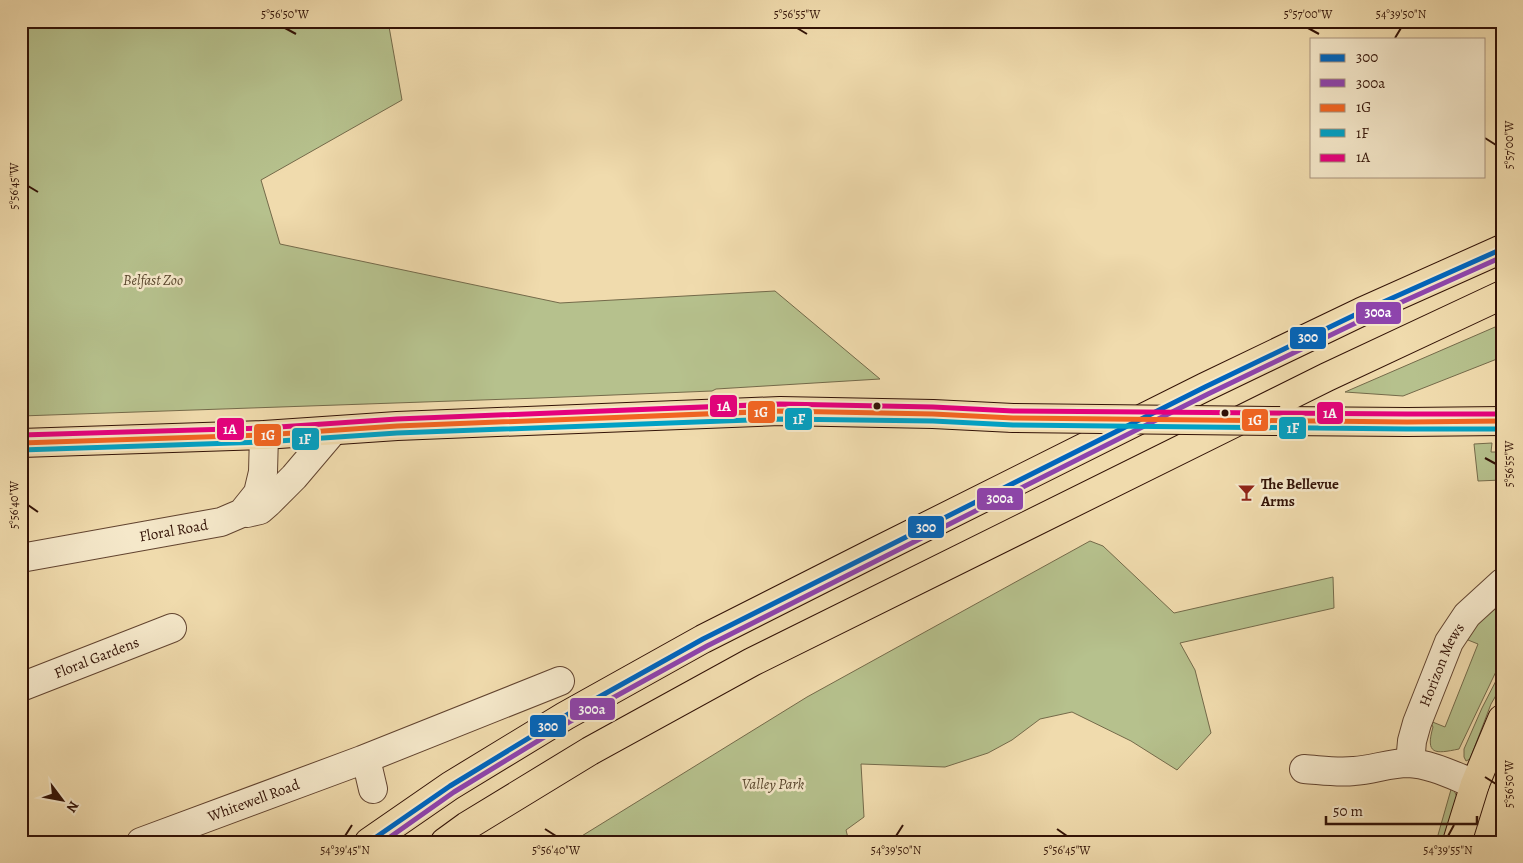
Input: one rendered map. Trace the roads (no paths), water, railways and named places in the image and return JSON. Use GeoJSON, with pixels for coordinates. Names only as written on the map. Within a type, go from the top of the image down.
{"type":"FeatureCollection","features":[{"type":"Feature","properties":{"kind":"main road"},"geometry":{"type":"LineString","coordinates":[[369,842],[450,786],[565,716],[703,639],[1205,387],[1361,312],[1502,249]]}},
{"type":"Feature","properties":{"kind":"main road"},"geometry":{"type":"LineString","coordinates":[[444,842],[590,751],[752,662],[1327,377],[1502,295]]}},
{"type":"Feature","properties":{"kind":"main road"},"geometry":{"type":"LineString","coordinates":[[21,443],[264,435],[397,426],[780,411],[933,414],[1013,418],[1407,422],[1502,421]]}},
{"type":"Feature","properties":{"kind":"main road"},"geometry":{"type":"LineString","coordinates":[[1457,842],[1475,784],[1502,719]]}},
{"type":"Feature","properties":{"kind":"street","name":"Floral Road"},"geometry":{"type":"LineString","coordinates":[[21,558],[221,522],[242,513],[252,513],[260,510],[294,477],[333,431]]}},
{"type":"Feature","properties":{"kind":"street"},"geometry":{"type":"LineString","coordinates":[[242,513],[258,492],[261,484],[264,435]]}},
{"type":"Feature","properties":{"kind":"street","name":"Horizon Mews"},"geometry":{"type":"LineString","coordinates":[[1410,763],[1416,723],[1449,642],[1466,615],[1502,583]]}},
{"type":"Feature","properties":{"kind":"street","name":"Floral Gardens"},"geometry":{"type":"LineString","coordinates":[[21,687],[172,628]]}},
{"type":"Feature","properties":{"kind":"street","name":"Whitewell Road"},"geometry":{"type":"LineString","coordinates":[[141,842],[366,759],[560,681]]}},
{"type":"Feature","properties":{"kind":"street"},"geometry":{"type":"LineString","coordinates":[[366,759],[373,789]]}},
{"type":"Feature","properties":{"kind":"street"},"geometry":{"type":"LineString","coordinates":[[1304,768],[1333,772],[1355,771],[1410,763],[1436,769],[1475,784]]}},
{"type":"Feature","properties":{"kind":"place","name":"The Bellevue Arms"},"geometry":{"type":"Point","coordinates":[1247,493]}},
{"type":"Feature","properties":{"kind":"park label","name":"Belfast Zoo"},"geometry":{"type":"Point","coordinates":[153,280]}},
{"type":"Feature","properties":{"kind":"park label","name":"Valley Park"},"geometry":{"type":"Point","coordinates":[773,784]}}]}
